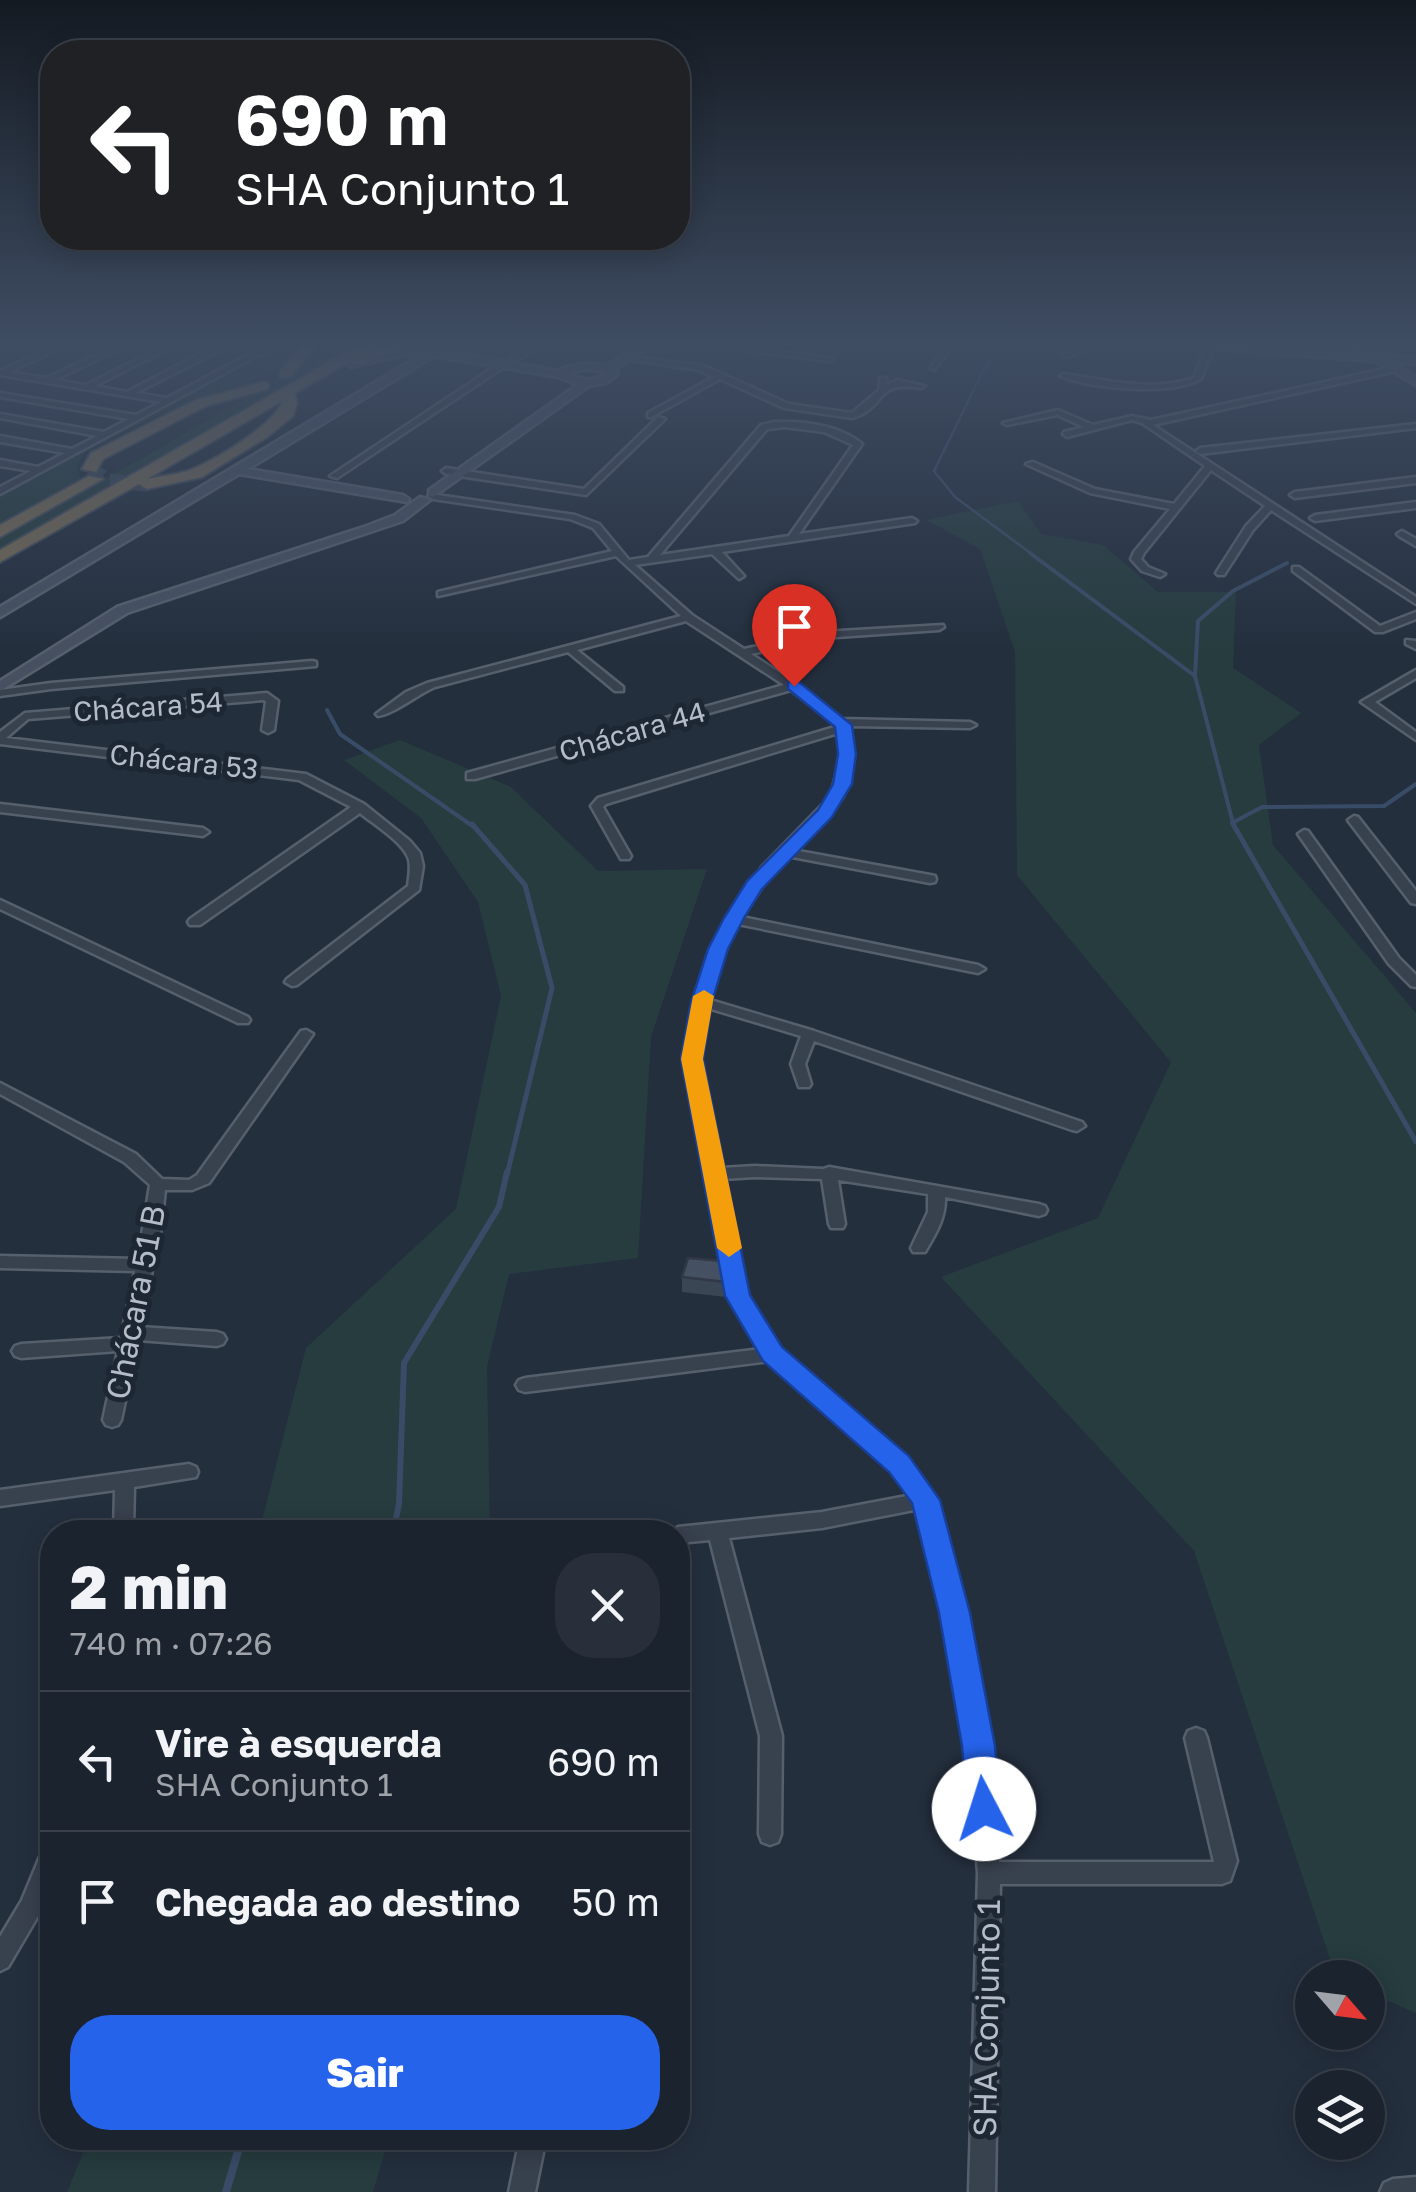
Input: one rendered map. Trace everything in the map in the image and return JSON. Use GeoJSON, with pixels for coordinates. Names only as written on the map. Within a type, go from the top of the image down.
{"type":"FeatureCollection","features":[{"type":"Feature","properties":{"kind":"highway"},"geometry":{"type":"LineString","coordinates":[[90,470],[92,460],[119,444]]}},
{"type":"Feature","properties":{"kind":"highway"},"geometry":{"type":"LineString","coordinates":[[135,457],[158,444]]}},
{"type":"Feature","properties":{"kind":"highway"},"geometry":{"type":"LineString","coordinates":[[0,556],[197,444]]}},
{"type":"Feature","properties":{"kind":"highway"},"geometry":{"type":"LineString","coordinates":[[148,484],[190,476],[244,444]]}},
{"type":"Feature","properties":{"kind":"highway"},"geometry":{"type":"LineString","coordinates":[[0,532],[119,466]]}},
{"type":"Feature","properties":{"kind":"street"},"geometry":{"type":"LineString","coordinates":[[30,444],[74,452]]}},
{"type":"Feature","properties":{"kind":"street"},"geometry":{"type":"LineString","coordinates":[[0,491],[89,444]]}},
{"type":"Feature","properties":{"kind":"street"},"geometry":{"type":"LineString","coordinates":[[0,613],[279,444]]}},
{"type":"Feature","properties":{"kind":"street"},"geometry":{"type":"LineString","coordinates":[[334,476],[382,444]]}},
{"type":"Feature","properties":{"kind":"street"},"geometry":{"type":"LineString","coordinates":[[0,674],[117,606],[399,518],[412,494],[482,444]]}},
{"type":"Feature","properties":{"kind":"street"},"geometry":{"type":"LineString","coordinates":[[250,462],[412,494],[462,473],[501,444]]}},
{"type":"Feature","properties":{"kind":"street"},"geometry":{"type":"LineString","coordinates":[[446,471],[586,492],[631,444]]}},
{"type":"Feature","properties":{"kind":"street"},"geometry":{"type":"LineString","coordinates":[[651,560],[749,444]]}},
{"type":"Feature","properties":{"kind":"street"},"geometry":{"type":"LineString","coordinates":[[792,538],[805,514],[858,449],[856,444]]}},
{"type":"Feature","properties":{"kind":"street"},"geometry":{"type":"LineString","coordinates":[[1174,444],[1416,601]]}},
{"type":"Feature","properties":{"kind":"street"},"geometry":{"type":"LineString","coordinates":[[1200,451],[1258,444]]}},
{"type":"Feature","properties":{"kind":"street"},"geometry":{"type":"LineString","coordinates":[[465,457],[480,460]]}},
{"type":"Feature","properties":{"kind":"street"},"geometry":{"type":"LineString","coordinates":[[0,464],[39,470]]}},
{"type":"Feature","properties":{"kind":"street"},"geometry":{"type":"LineString","coordinates":[[1030,464],[1092,491],[1174,506]]}},
{"type":"Feature","properties":{"kind":"street"},"geometry":{"type":"LineString","coordinates":[[260,474],[259,468],[274,466]]}},
{"type":"Feature","properties":{"kind":"street"},"geometry":{"type":"LineString","coordinates":[[1160,574],[1145,569],[1136,559],[1174,506],[1209,467]]}},
{"type":"Feature","properties":{"kind":"street"},"geometry":{"type":"LineString","coordinates":[[236,470],[585,520],[596,526],[627,563],[688,617],[794,686],[842,725],[970,724]]}},
{"type":"Feature","properties":{"kind":"street"},"geometry":{"type":"LineString","coordinates":[[1294,495],[1416,480]]}},
{"type":"Feature","properties":{"kind":"street"},"geometry":{"type":"LineString","coordinates":[[1315,518],[1416,504]]}},
{"type":"Feature","properties":{"kind":"street"},"geometry":{"type":"LineString","coordinates":[[1222,574],[1249,528],[1270,506]]}},
{"type":"Feature","properties":{"kind":"street"},"geometry":{"type":"LineString","coordinates":[[627,563],[912,521]]}},
{"type":"Feature","properties":{"kind":"street"},"geometry":{"type":"LineString","coordinates":[[1402,534],[1416,542]]}},
{"type":"Feature","properties":{"kind":"street"},"geometry":{"type":"LineString","coordinates":[[714,550],[739,576]]}},
{"type":"Feature","properties":{"kind":"street"},"geometry":{"type":"LineString","coordinates":[[442,594],[618,553]]}},
{"type":"Feature","properties":{"kind":"street"},"geometry":{"type":"LineString","coordinates":[[1296,569],[1379,630],[1416,615]]}},
{"type":"Feature","properties":{"kind":"street"},"geometry":{"type":"LineString","coordinates":[[0,690],[117,606]]}},
{"type":"Feature","properties":{"kind":"street"},"geometry":{"type":"LineString","coordinates":[[382,714],[419,689],[688,617]]}},
{"type":"Feature","properties":{"kind":"street"},"geometry":{"type":"LineString","coordinates":[[741,654],[822,635],[939,628]]}},
{"type":"Feature","properties":{"kind":"street"},"geometry":{"type":"LineString","coordinates":[[569,648],[618,689]]}},
{"type":"Feature","properties":{"kind":"street"},"geometry":{"type":"LineString","coordinates":[[0,690],[312,664]]}},
{"type":"Feature","properties":{"kind":"street"},"geometry":{"type":"LineString","coordinates":[[1415,675],[1367,702],[1416,736]]}},
{"type":"Feature","properties":{"kind":"street","name":"Chácara 44"},"geometry":{"type":"LineString","coordinates":[[472,776],[794,686]]}},
{"type":"Feature","properties":{"kind":"street","name":"Chácara 54"},"geometry":{"type":"LineString","coordinates":[[0,739],[25,716],[266,696],[272,701],[268,730]]}},
{"type":"Feature","properties":{"kind":"street","name":"Chácara 44"},"geometry":{"type":"LineString","coordinates":[[624,856],[598,806],[605,799],[842,725]]}},
{"type":"Feature","properties":{"kind":"street","name":"SHA Conjunto 1"},"geometry":{"type":"LineString","coordinates":[[842,725],[847,754],[837,797],[754,886],[734,918],[718,949],[702,1002],[692,1059],[738,1296],[773,1354],[899,1464],[926,1500],[955,1613],[979,1746],[989,1873],[982,2192]]}},
{"type":"Feature","properties":{"kind":"street","name":"Chácara 53"},"geometry":{"type":"LineString","coordinates":[[0,739],[290,774],[360,807],[414,854],[414,887],[292,982]]}},
{"type":"Feature","properties":{"kind":"street"},"geometry":{"type":"LineString","coordinates":[[195,922],[360,807]]}},
{"type":"Feature","properties":{"kind":"street"},"geometry":{"type":"LineString","coordinates":[[0,808],[204,832]]}},
{"type":"Feature","properties":{"kind":"street"},"geometry":{"type":"LineString","coordinates":[[1354,820],[1416,900]]}},
{"type":"Feature","properties":{"kind":"street"},"geometry":{"type":"LineString","coordinates":[[1304,834],[1394,960],[1416,984]]}},
{"type":"Feature","properties":{"kind":"street"},"geometry":{"type":"LineString","coordinates":[[785,852],[930,878]]}},
{"type":"Feature","properties":{"kind":"street"},"geometry":{"type":"LineString","coordinates":[[0,904],[243,1020]]}},
{"type":"Feature","properties":{"kind":"street"},"geometry":{"type":"LineString","coordinates":[[734,918],[978,969]]}},
{"type":"Feature","properties":{"kind":"street"},"geometry":{"type":"LineString","coordinates":[[702,1002],[1078,1126]]}},
{"type":"Feature","properties":{"kind":"street"},"geometry":{"type":"LineString","coordinates":[[0,1088],[130,1158],[158,1184],[192,1185],[203,1179],[306,1034]]}},
{"type":"Feature","properties":{"kind":"street"},"geometry":{"type":"LineString","coordinates":[[804,1084],[798,1064],[808,1034]]}},
{"type":"Feature","properties":{"kind":"street"},"geometry":{"type":"LineString","coordinates":[[714,1174],[759,1170],[830,1172],[1039,1210]]}},
{"type":"Feature","properties":{"kind":"street"},"geometry":{"type":"LineString","coordinates":[[830,1172],[837,1224]]}},
{"type":"Feature","properties":{"kind":"street","name":"Chácara 51 B"},"geometry":{"type":"LineString","coordinates":[[112,1420],[158,1184]]}},
{"type":"Feature","properties":{"kind":"street"},"geometry":{"type":"LineString","coordinates":[[918,1248],[936,1212],[939,1199],[935,1190]]}},
{"type":"Feature","properties":{"kind":"street"},"geometry":{"type":"LineString","coordinates":[[0,1262],[145,1264]]}},
{"type":"Feature","properties":{"kind":"street"},"geometry":{"type":"LineString","coordinates":[[21,1351],[129,1338],[217,1339]]}},
{"type":"Feature","properties":{"kind":"street"},"geometry":{"type":"LineString","coordinates":[[524,1385],[773,1354]]}},
{"type":"Feature","properties":{"kind":"street"},"geometry":{"type":"LineString","coordinates":[[0,1498],[189,1472]]}},
{"type":"Feature","properties":{"kind":"street"},"geometry":{"type":"LineString","coordinates":[[124,1481],[124,1520]]}},
{"type":"Feature","properties":{"kind":"street"},"geometry":{"type":"LineString","coordinates":[[690,1535],[822,1520],[926,1500]]}},
{"type":"Feature","properties":{"kind":"street"},"geometry":{"type":"LineString","coordinates":[[718,1532],[771,1736],[770,1834]]}},
{"type":"Feature","properties":{"kind":"street"},"geometry":{"type":"LineString","coordinates":[[989,1873],[1222,1873],[1226,1861],[1196,1738]]}},
{"type":"Feature","properties":{"kind":"street"},"geometry":{"type":"LineString","coordinates":[[0,1959],[40,1884]]}},
{"type":"Feature","properties":{"kind":"street"},"geometry":{"type":"LineString","coordinates":[[522,2192],[531,2150]]}},
{"type":"Feature","properties":{"kind":"street"},"geometry":{"type":"LineString","coordinates":[[1392,2192],[1416,2190]]}},
{"type":"Feature","properties":{"kind":"green space"},"geometry":{"type":"Polygon","coordinates":[[[101,444],[84,453],[77,465],[80,479],[0,523],[0,495],[101,444]]]}},
{"type":"Feature","properties":{"kind":"green space"},"geometry":{"type":"Polygon","coordinates":[[[166,444],[184,444],[0,549],[0,535],[166,444]]]}},
{"type":"Feature","properties":{"kind":"green space"},"geometry":{"type":"Polygon","coordinates":[[[1018,501],[1041,534],[1103,545],[1158,592],[1236,592],[1233,668],[1301,713],[1259,745],[1273,845],[1416,1013],[1416,2013],[1385,1999],[1385,1960],[1330,1960],[1194,1551],[941,1277],[1098,1218],[1171,1062],[1017,875],[1015,652],[980,549],[926,520],[1018,501]]]}},
{"type":"Feature","properties":{"kind":"green space"},"geometry":{"type":"Polygon","coordinates":[[[400,740],[511,787],[598,871],[707,869],[651,1037],[638,1258],[509,1274],[487,1367],[490,1520],[262,1520],[306,1348],[456,1209],[501,996],[478,902],[421,818],[344,760],[400,740]]]}},
{"type":"Feature","properties":{"kind":"green space"},"geometry":{"type":"Polygon","coordinates":[[[84,2150],[385,2150],[373,2192],[67,2192],[84,2150]]]}},
{"type":"Feature","properties":{"kind":"building"},"geometry":{"type":"Polygon","coordinates":[[[688,1258],[722,1261],[726,1282],[682,1277],[688,1258]]]}},
{"type":"Feature","properties":{"kind":"waterway"},"geometry":{"type":"LineString","coordinates":[[947,444],[934,471],[955,497],[1033,555]]}},
{"type":"Feature","properties":{"kind":"waterway"},"geometry":{"type":"LineString","coordinates":[[1030,553],[1195,676]]}},
{"type":"Feature","properties":{"kind":"waterway"},"geometry":{"type":"LineString","coordinates":[[1195,676],[1198,621],[1233,591],[1287,563]]}},
{"type":"Feature","properties":{"kind":"waterway"},"geometry":{"type":"LineString","coordinates":[[1195,676],[1233,823]]}},
{"type":"Feature","properties":{"kind":"waterway"},"geometry":{"type":"LineString","coordinates":[[327,710],[340,734],[474,827]]}},
{"type":"Feature","properties":{"kind":"waterway"},"geometry":{"type":"LineString","coordinates":[[1233,823],[1262,807],[1384,806],[1416,784]]}},
{"type":"Feature","properties":{"kind":"waterway"},"geometry":{"type":"LineString","coordinates":[[472,824],[525,885],[552,988],[507,1175]]}},
{"type":"Feature","properties":{"kind":"waterway"},"geometry":{"type":"LineString","coordinates":[[1233,825],[1416,1142]]}},
{"type":"Feature","properties":{"kind":"waterway"},"geometry":{"type":"LineString","coordinates":[[396,1520],[404,1363],[499,1207],[507,1172]]}},
{"type":"Feature","properties":{"kind":"waterway"},"geometry":{"type":"LineString","coordinates":[[226,2192],[238,2150]]}},
{"type":"Feature","properties":{"kind":"tunnel"},"geometry":{"type":"LineString","coordinates":[[90,469],[109,481],[147,484]]}},
{"type":"Feature","properties":{"kind":"slow traffic"},"geometry":{"type":"LineString","coordinates":[[704,996],[692,1059],[729,1248]]}},
{"type":"Feature","properties":{"kind":"route"},"geometry":{"type":"LineString","coordinates":[[794,686],[843,725],[847,754],[842,784],[826,813],[767,870],[734,918],[718,949],[702,1002],[692,1059],[738,1296],[773,1354],[899,1464],[926,1500],[955,1613],[979,1746],[984,1809]]}}]}
